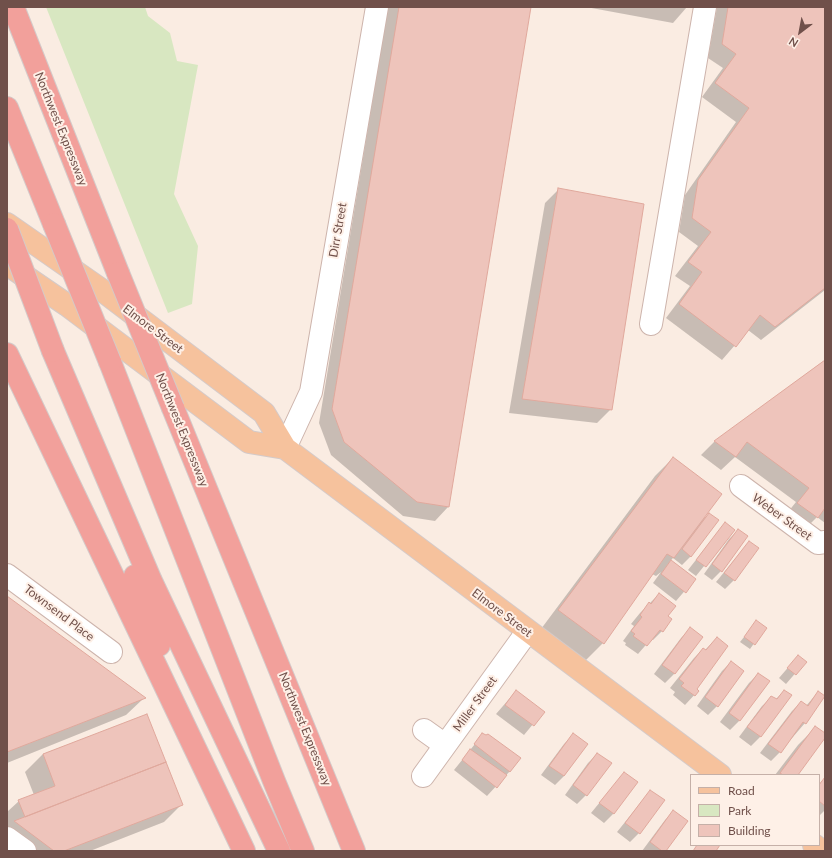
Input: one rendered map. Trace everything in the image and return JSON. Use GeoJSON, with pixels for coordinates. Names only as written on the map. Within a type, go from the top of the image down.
{"type":"FeatureCollection","features":[{"type":"Feature","properties":{"kind":"highway","name":"Northwest Expressway"},"geometry":{"type":"LineString","coordinates":[[13,7],[118,273],[353,848]]}},
{"type":"Feature","properties":{"kind":"highway"},"geometry":{"type":"LineString","coordinates":[[7,108],[110,362],[274,781],[303,851]]}},
{"type":"Feature","properties":{"kind":"highway"},"geometry":{"type":"LineString","coordinates":[[7,229],[53,351],[151,581],[279,851]]}},
{"type":"Feature","properties":{"kind":"highway"},"geometry":{"type":"LineString","coordinates":[[7,354],[244,851]]}},
{"type":"Feature","properties":{"kind":"highway"},"geometry":{"type":"LineString","coordinates":[[81,417],[190,739]]}},
{"type":"Feature","properties":{"kind":"main road","name":"Elmore Street"},"geometry":{"type":"LineString","coordinates":[[7,224],[103,291],[264,413],[285,448],[527,632],[719,774]]}},
{"type":"Feature","properties":{"kind":"main road","name":"Elmore Street"},"geometry":{"type":"LineString","coordinates":[[7,264],[67,305],[249,442],[285,448]]}},
{"type":"Feature","properties":{"kind":"street","name":"Dirr Street"},"geometry":{"type":"LineString","coordinates":[[285,448],[311,392],[376,7]]}},
{"type":"Feature","properties":{"kind":"street"},"geometry":{"type":"LineString","coordinates":[[651,324],[705,7]]}},
{"type":"Feature","properties":{"kind":"street","name":"Weber Street"},"geometry":{"type":"LineString","coordinates":[[741,486],[818,543],[825,542]]}},
{"type":"Feature","properties":{"kind":"street","name":"Townsend Place"},"geometry":{"type":"LineString","coordinates":[[7,575],[111,652]]}},
{"type":"Feature","properties":{"kind":"street","name":"Miller Street"},"geometry":{"type":"LineString","coordinates":[[423,776],[527,632]]}},
{"type":"Feature","properties":{"kind":"street"},"geometry":{"type":"LineString","coordinates":[[424,730],[445,745]]}},
{"type":"Feature","properties":{"kind":"street"},"geometry":{"type":"LineString","coordinates":[[7,838],[25,851]]}},
{"type":"Feature","properties":{"kind":"green space"},"geometry":{"type":"Polygon","coordinates":[[[46,7],[145,7],[148,16],[170,33],[177,61],[198,65],[174,194],[198,246],[192,304],[168,313],[46,7]]]}},
{"type":"Feature","properties":{"kind":"building"},"geometry":{"type":"Polygon","coordinates":[[[399,7],[531,7],[449,507],[417,502],[344,442],[332,409],[399,7]]]}},
{"type":"Feature","properties":{"kind":"building"},"geometry":{"type":"Polygon","coordinates":[[[728,7],[825,7],[825,288],[775,327],[760,315],[736,347],[679,304],[702,272],[688,262],[711,232],[692,218],[698,180],[749,108],[715,83],[736,54],[722,44],[728,7]]]}},
{"type":"Feature","properties":{"kind":"building"},"geometry":{"type":"Polygon","coordinates":[[[558,188],[644,204],[612,410],[522,399],[558,188]]]}},
{"type":"Feature","properties":{"kind":"building"},"geometry":{"type":"Polygon","coordinates":[[[825,360],[825,508],[818,518],[797,503],[809,488],[747,442],[736,457],[714,441],[825,360]]]}},
{"type":"Feature","properties":{"kind":"building"},"geometry":{"type":"Polygon","coordinates":[[[673,457],[722,494],[674,558],[667,554],[604,644],[558,610],[673,457]]]}},
{"type":"Feature","properties":{"kind":"building"},"geometry":{"type":"Polygon","coordinates":[[[709,513],[719,520],[691,557],[682,549],[709,513]]]}},
{"type":"Feature","properties":{"kind":"building"},"geometry":{"type":"Polygon","coordinates":[[[725,522],[735,530],[706,567],[696,560],[725,522]]]}},
{"type":"Feature","properties":{"kind":"building"},"geometry":{"type":"Polygon","coordinates":[[[738,529],[748,536],[722,572],[712,564],[738,529]]]}},
{"type":"Feature","properties":{"kind":"building"},"geometry":{"type":"Polygon","coordinates":[[[749,541],[759,548],[735,581],[724,573],[749,541]]]}},
{"type":"Feature","properties":{"kind":"building"},"geometry":{"type":"Polygon","coordinates":[[[671,560],[696,579],[686,593],[661,574],[671,560]]]}},
{"type":"Feature","properties":{"kind":"building"},"geometry":{"type":"Polygon","coordinates":[[[659,593],[676,606],[668,616],[672,619],[663,632],[660,630],[647,646],[633,636],[635,634],[631,631],[642,617],[640,615],[649,602],[651,604],[659,593]]]}},
{"type":"Feature","properties":{"kind":"building"},"geometry":{"type":"Polygon","coordinates":[[[7,596],[146,698],[7,752],[7,596]]]}},
{"type":"Feature","properties":{"kind":"building"},"geometry":{"type":"Polygon","coordinates":[[[756,620],[767,628],[755,645],[744,637],[756,620]]]}},
{"type":"Feature","properties":{"kind":"building"},"geometry":{"type":"Polygon","coordinates":[[[690,627],[703,637],[675,674],[662,665],[690,627]]]}},
{"type":"Feature","properties":{"kind":"building"},"geometry":{"type":"Polygon","coordinates":[[[717,637],[728,646],[697,689],[699,691],[695,696],[681,686],[684,683],[679,679],[703,648],[706,650],[717,637]]]}},
{"type":"Feature","properties":{"kind":"building"},"geometry":{"type":"Polygon","coordinates":[[[798,655],[807,662],[796,675],[787,668],[798,655]]]}},
{"type":"Feature","properties":{"kind":"building"},"geometry":{"type":"Polygon","coordinates":[[[731,661],[744,671],[718,707],[705,697],[731,661]]]}},
{"type":"Feature","properties":{"kind":"building"},"geometry":{"type":"Polygon","coordinates":[[[758,673],[770,681],[740,721],[729,713],[758,673]]]}},
{"type":"Feature","properties":{"kind":"building"},"geometry":{"type":"Polygon","coordinates":[[[516,690],[545,712],[534,726],[505,705],[516,690]]]}},
{"type":"Feature","properties":{"kind":"building"},"geometry":{"type":"Polygon","coordinates":[[[784,690],[792,695],[761,737],[747,727],[771,696],[777,699],[784,690]]]}},
{"type":"Feature","properties":{"kind":"building"},"geometry":{"type":"Polygon","coordinates":[[[818,691],[825,696],[806,724],[803,722],[781,753],[768,744],[801,701],[808,706],[818,691]]]}},
{"type":"Feature","properties":{"kind":"building"},"geometry":{"type":"Polygon","coordinates":[[[147,714],[166,762],[25,817],[18,800],[55,786],[43,754],[147,714]]]}},
{"type":"Feature","properties":{"kind":"building"},"geometry":{"type":"Polygon","coordinates":[[[815,726],[825,733],[825,738],[799,774],[780,773],[815,726]]]}},
{"type":"Feature","properties":{"kind":"building"},"geometry":{"type":"Polygon","coordinates":[[[482,733],[486,735],[488,734],[521,758],[510,772],[474,744],[482,733]]]}},
{"type":"Feature","properties":{"kind":"building"},"geometry":{"type":"Polygon","coordinates":[[[573,733],[588,744],[564,776],[549,766],[573,733]]]}},
{"type":"Feature","properties":{"kind":"building"},"geometry":{"type":"Polygon","coordinates":[[[470,749],[507,775],[497,788],[462,760],[470,749]]]}},
{"type":"Feature","properties":{"kind":"building"},"geometry":{"type":"Polygon","coordinates":[[[597,753],[612,763],[587,796],[573,785],[597,753]]]}},
{"type":"Feature","properties":{"kind":"building"},"geometry":{"type":"Polygon","coordinates":[[[166,762],[183,805],[64,851],[54,851],[14,821],[166,762]]]}},
{"type":"Feature","properties":{"kind":"building"},"geometry":{"type":"Polygon","coordinates":[[[624,772],[638,782],[614,814],[599,803],[624,772]]]}},
{"type":"Feature","properties":{"kind":"building"},"geometry":{"type":"Polygon","coordinates":[[[825,777],[825,806],[820,802],[820,784],[825,777]]]}},
{"type":"Feature","properties":{"kind":"building"},"geometry":{"type":"Polygon","coordinates":[[[650,790],[665,800],[640,834],[625,823],[650,790]]]}},
{"type":"Feature","properties":{"kind":"building"},"geometry":{"type":"Polygon","coordinates":[[[673,810],[688,821],[666,851],[662,851],[650,842],[673,810]]]}},
{"type":"Feature","properties":{"kind":"building"},"geometry":{"type":"Polygon","coordinates":[[[696,846],[719,846],[716,851],[693,851],[696,846]]]}}]}
